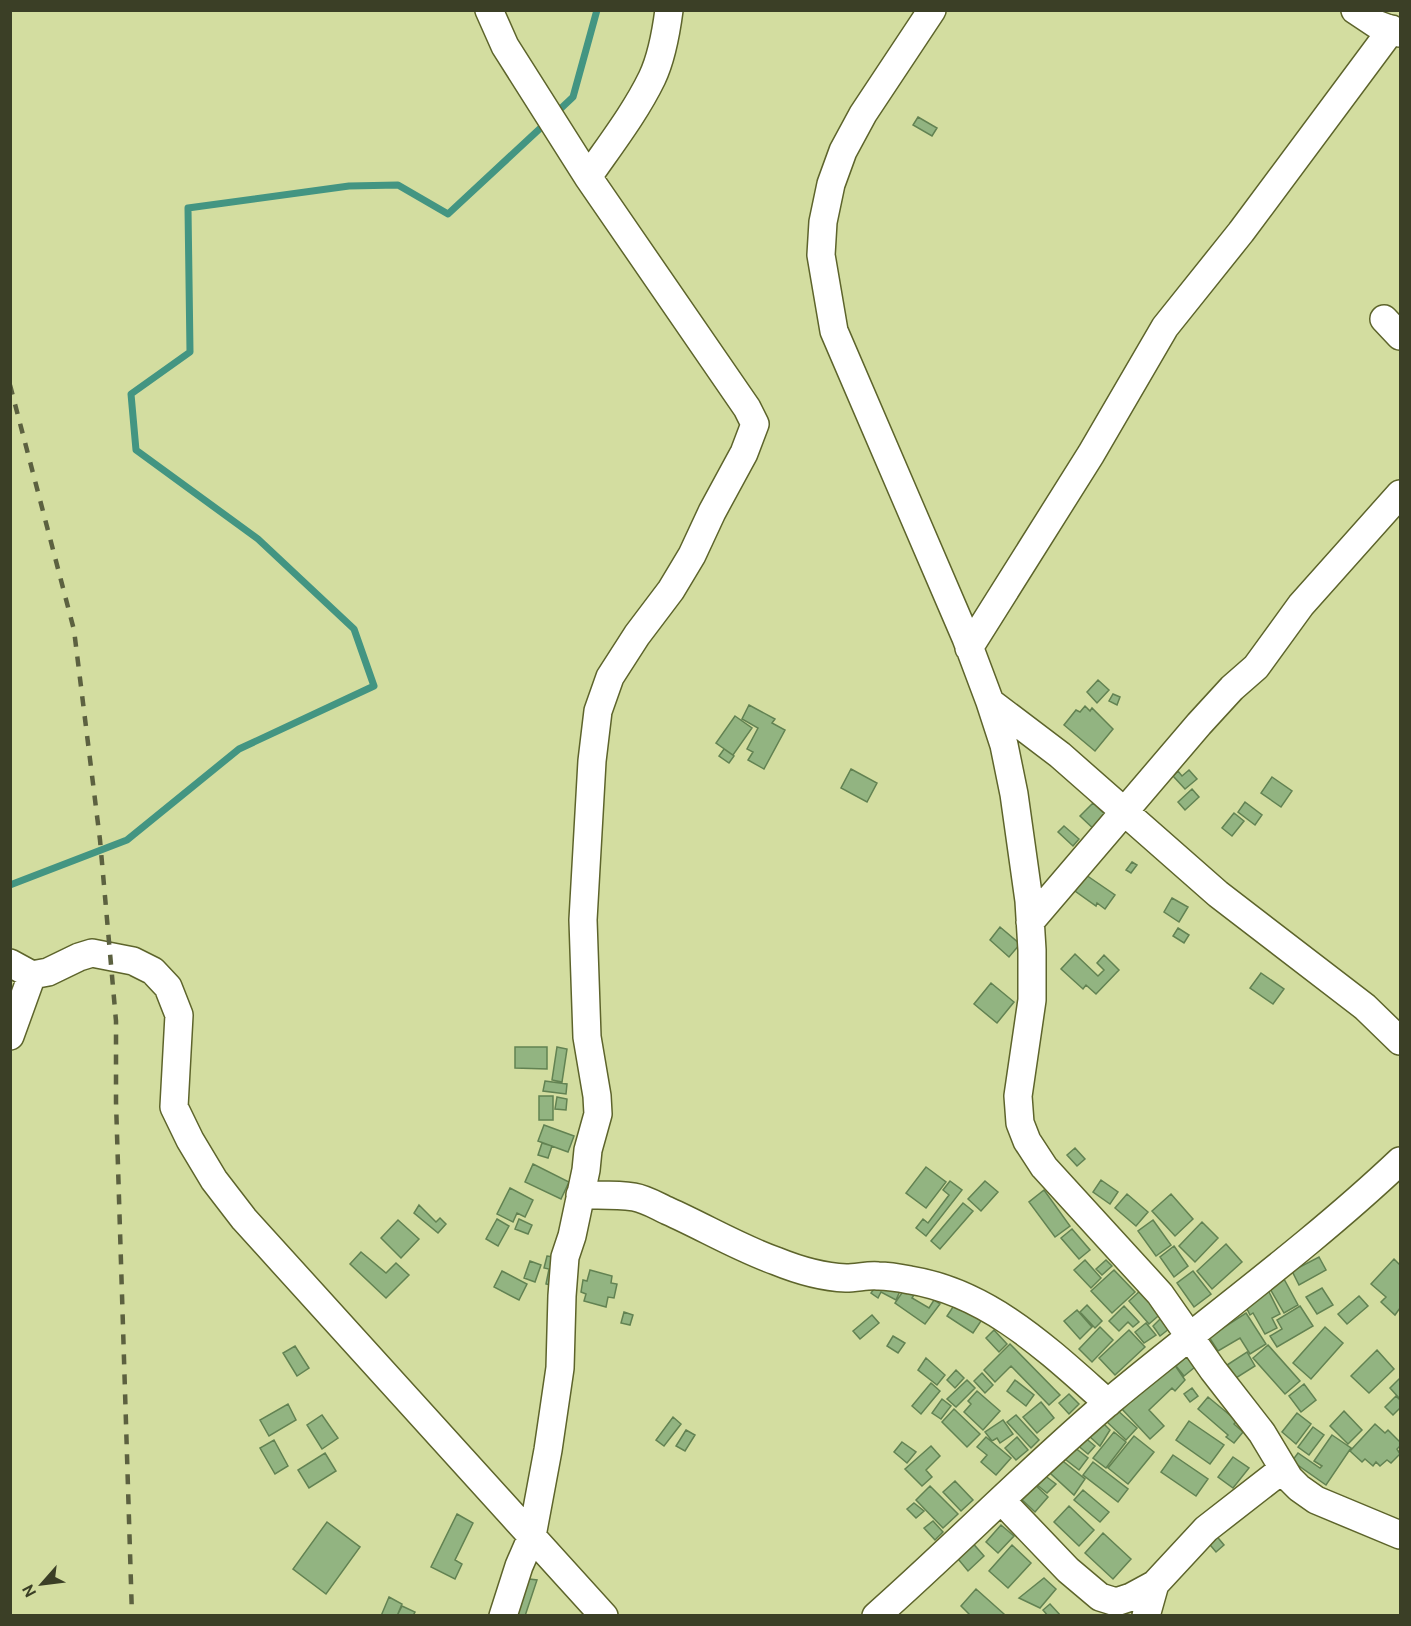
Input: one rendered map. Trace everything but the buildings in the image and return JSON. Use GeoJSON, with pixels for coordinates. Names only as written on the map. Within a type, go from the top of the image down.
{"type":"FeatureCollection","features":[{"type":"Feature","properties":{"kind":"street"},"geometry":{"type":"LineString","coordinates":[[489,10],[506,46],[588,177],[747,408],[755,424],[748,446],[712,512],[692,555],[671,590],[610,676],[598,711],[592,761],[583,920],[587,1037],[598,1114],[572,1236],[565,1257],[560,1368],[532,1536],[502,1616]]}},
{"type":"Feature","properties":{"kind":"street"},"geometry":{"type":"LineString","coordinates":[[588,177],[652,78],[666,36],[669,10]]}},
{"type":"Feature","properties":{"kind":"street"},"geometry":{"type":"LineString","coordinates":[[932,10],[863,114],[843,151],[829,194],[823,222],[821,255],[834,332],[969,648],[1004,745],[1014,794],[1030,922],[1032,1000],[1018,1096],[1020,1123],[1037,1159],[1160,1294],[1262,1433],[1283,1469],[1299,1488],[1316,1500],[1401,1535]]}},
{"type":"Feature","properties":{"kind":"street"},"geometry":{"type":"LineString","coordinates":[[969,648],[1091,454],[1165,327],[1241,232],[1340,96],[1396,31],[1376,24],[1355,10]]}},
{"type":"Feature","properties":{"kind":"street"},"geometry":{"type":"LineString","coordinates":[[1030,922],[1199,724],[1232,688],[1256,667],[1301,605],[1401,494]]}},
{"type":"Feature","properties":{"kind":"street"},"geometry":{"type":"LineString","coordinates":[[990,702],[1051,748],[1218,894],[1356,1000],[1401,1041]]}},
{"type":"Feature","properties":{"kind":"street"},"geometry":{"type":"LineString","coordinates":[[10,1036],[21,969],[48,972],[92,953],[133,961],[153,971],[168,987],[179,1015],[174,1107],[190,1140],[214,1180],[244,1219],[604,1616]]}},
{"type":"Feature","properties":{"kind":"street"},"geometry":{"type":"LineString","coordinates":[[876,1616],[1108,1403],[1291,1256],[1401,1161]]}},
{"type":"Feature","properties":{"kind":"street"},"geometry":{"type":"LineString","coordinates":[[580,1195],[612,1194],[637,1197],[797,1269],[847,1278],[879,1275],[938,1285],[966,1296],[1006,1318],[1051,1353],[1108,1403]]}},
{"type":"Feature","properties":{"kind":"street"},"geometry":{"type":"LineString","coordinates":[[1001,1500],[1068,1570],[1100,1597],[1116,1602],[1155,1584],[1206,1529],[1283,1469]]}},
{"type":"Feature","properties":{"kind":"street"},"geometry":{"type":"LineString","coordinates":[[1146,1616],[1155,1584]]}},
{"type":"Feature","properties":{"kind":"street"},"geometry":{"type":"LineString","coordinates":[[1155,1584],[1163,1616]]}},
{"type":"Feature","properties":{"kind":"waterway"},"geometry":{"type":"LineString","coordinates":[[555,114],[573,97],[597,10]]}},
{"type":"Feature","properties":{"kind":"waterway"},"geometry":{"type":"LineString","coordinates":[[10,885],[127,840],[239,749],[374,686],[354,629],[258,539],[136,450],[131,394],[190,352],[188,208],[349,186],[398,185],[448,214],[547,122]]}},
{"type":"Feature","properties":{"kind":"railway"},"geometry":{"type":"LineString","coordinates":[[10,385],[74,630],[100,840],[116,1021],[116,1102],[132,1616]]}}]}
